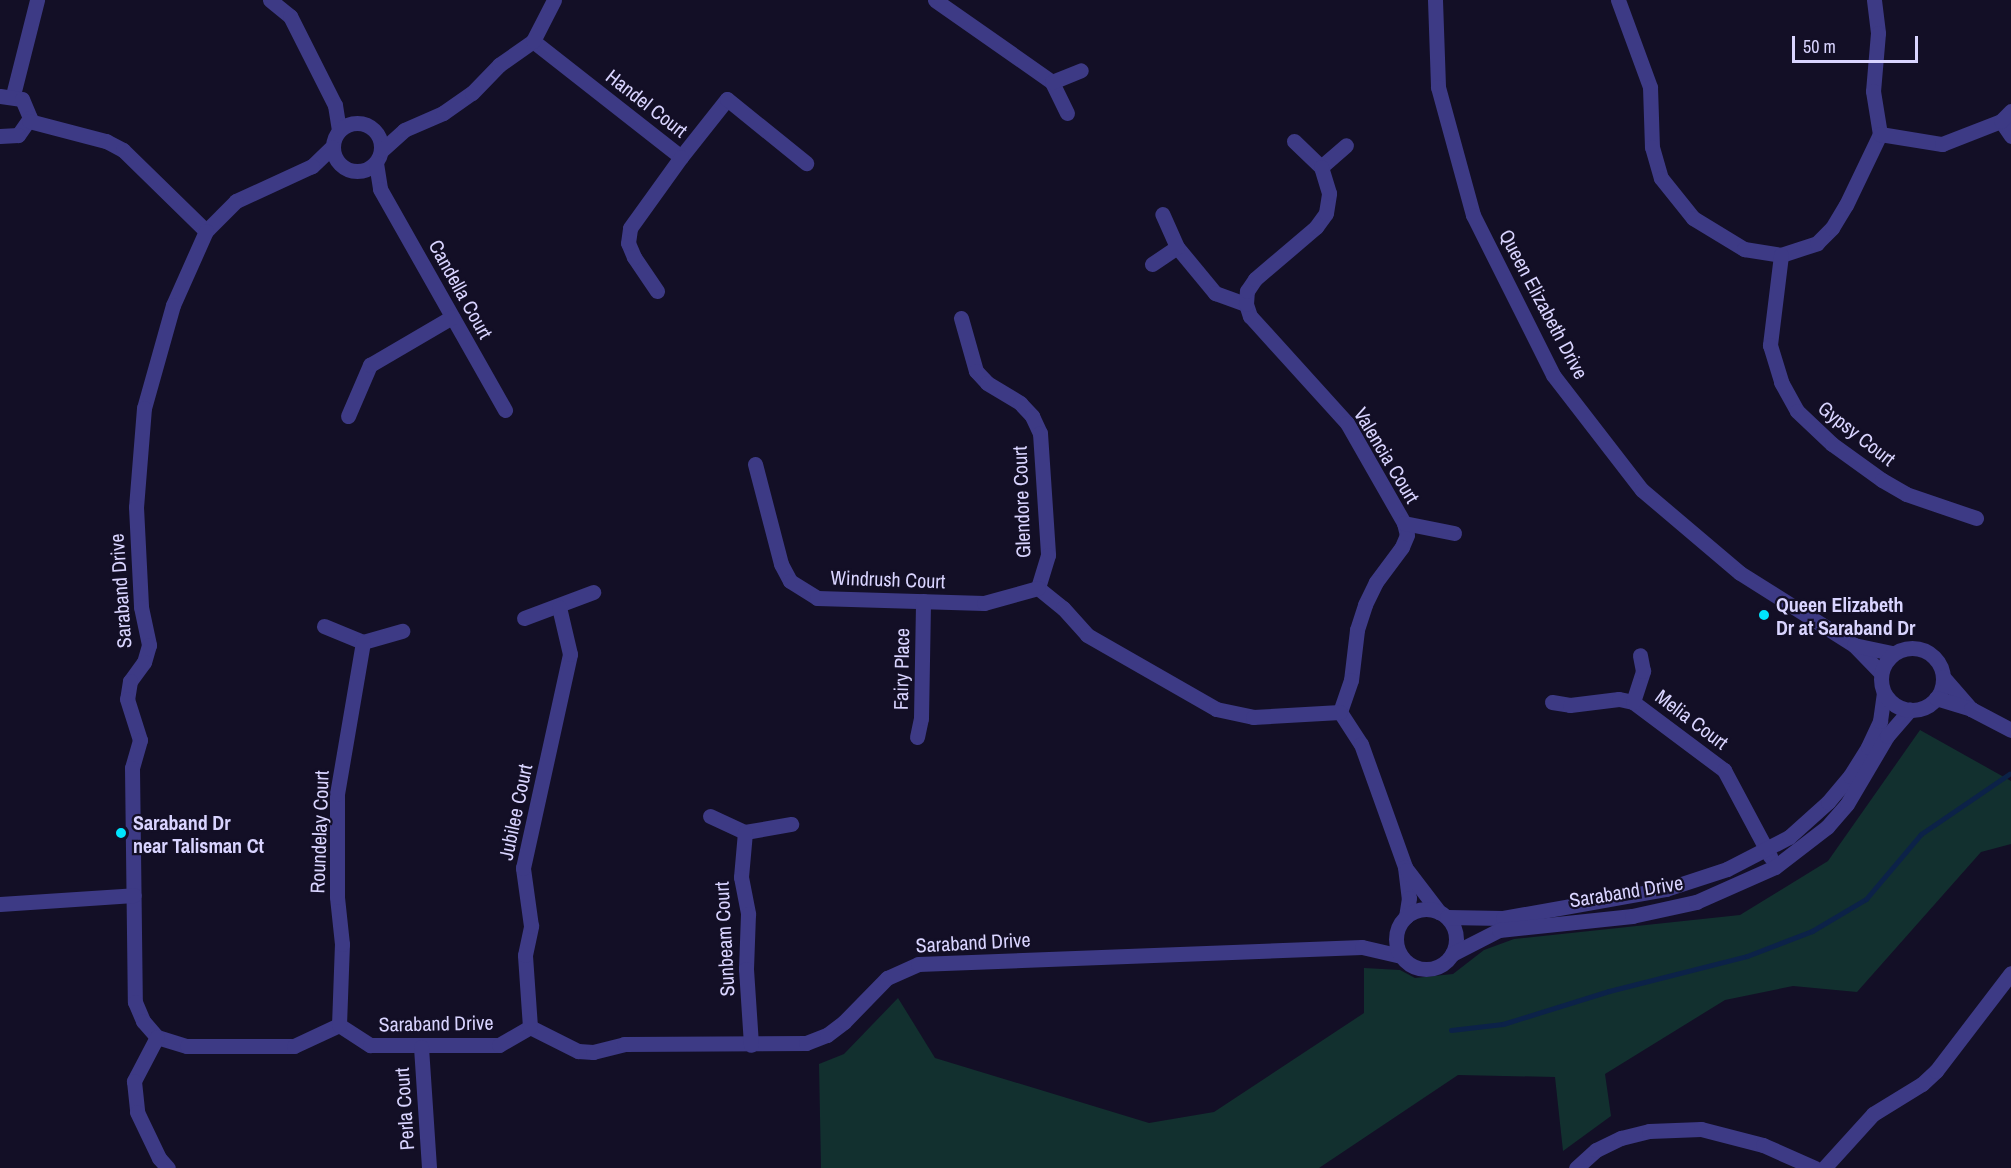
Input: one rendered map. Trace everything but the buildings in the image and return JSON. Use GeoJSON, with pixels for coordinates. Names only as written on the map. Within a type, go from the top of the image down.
{"type":"FeatureCollection","features":[{"type":"Feature","properties":{"kind":"street"},"geometry":{"type":"LineString","coordinates":[[1,141],[18,135],[29,121],[27,104],[6,95],[37,0]]}},
{"type":"Feature","properties":{"kind":"street"},"geometry":{"type":"LineString","coordinates":[[270,0],[290,16],[335,105],[339,131],[332,147],[341,165],[359,171],[379,157],[404,129]]}},
{"type":"Feature","properties":{"kind":"street"},"geometry":{"type":"LineString","coordinates":[[335,105],[356,123],[373,129],[404,129],[443,113],[472,93],[499,65],[533,40],[554,0]]}},
{"type":"Feature","properties":{"kind":"street"},"geometry":{"type":"LineString","coordinates":[[935,0],[1052,82],[1067,113]]}},
{"type":"Feature","properties":{"kind":"street","name":"Queen Elizabeth Drive"},"geometry":{"type":"LineString","coordinates":[[1435,0],[1438,87],[1473,215],[1553,375],[1642,490],[1740,573],[1854,645],[1881,673]]}},
{"type":"Feature","properties":{"kind":"street"},"geometry":{"type":"LineString","coordinates":[[1618,0],[1650,87],[1652,147],[1662,178],[1687,212],[1719,236],[1744,249],[1781,255],[1817,243],[1832,228],[1880,134],[1873,91],[1878,33],[1874,0]]}},
{"type":"Feature","properties":{"kind":"street","name":"Handel Court"},"geometry":{"type":"LineString","coordinates":[[533,40],[681,157],[727,99],[806,164]]}},
{"type":"Feature","properties":{"kind":"street"},"geometry":{"type":"LineString","coordinates":[[1052,82],[1081,70]]}},
{"type":"Feature","properties":{"kind":"street"},"geometry":{"type":"LineString","coordinates":[[1880,134],[1942,144],[2006,116],[2011,136]]}},
{"type":"Feature","properties":{"kind":"street"},"geometry":{"type":"LineString","coordinates":[[29,121],[106,141],[123,150],[206,231]]}},
{"type":"Feature","properties":{"kind":"street"},"geometry":{"type":"LineString","coordinates":[[339,131],[356,123]]}},
{"type":"Feature","properties":{"kind":"street"},"geometry":{"type":"LineString","coordinates":[[373,129],[379,157]]}},
{"type":"Feature","properties":{"kind":"street"},"geometry":{"type":"LineString","coordinates":[[1162,214],[1177,247],[1215,293],[1246,304],[1247,291],[1254,279],[1316,227],[1326,213],[1329,193],[1321,167],[1294,141]]}},
{"type":"Feature","properties":{"kind":"street"},"geometry":{"type":"LineString","coordinates":[[1321,167],[1346,145]]}},
{"type":"Feature","properties":{"kind":"street","name":"Saraband Drive"},"geometry":{"type":"LineString","coordinates":[[157,1036],[143,1021],[135,1002],[132,768],[140,740],[127,699],[130,681],[144,662],[149,645],[141,607],[136,507],[144,408],[173,305],[206,231],[236,201],[312,166],[332,147]]}},
{"type":"Feature","properties":{"kind":"street","name":"Candella Court"},"geometry":{"type":"LineString","coordinates":[[379,157],[380,189]]}},
{"type":"Feature","properties":{"kind":"street"},"geometry":{"type":"LineString","coordinates":[[657,291],[633,257],[628,243],[630,228],[681,157]]}},
{"type":"Feature","properties":{"kind":"street","name":"Saraband Drive"},"geometry":{"type":"LineString","coordinates":[[312,166],[341,165]]}},
{"type":"Feature","properties":{"kind":"street","name":"Candella Court"},"geometry":{"type":"LineString","coordinates":[[359,171],[380,189],[505,410]]}},
{"type":"Feature","properties":{"kind":"street"},"geometry":{"type":"LineString","coordinates":[[1152,264],[1177,247]]}},
{"type":"Feature","properties":{"kind":"street","name":"Gypsy Court"},"geometry":{"type":"LineString","coordinates":[[1781,255],[1770,345],[1781,382],[1797,411],[1832,444],[1882,480],[1906,494],[1976,518]]}},
{"type":"Feature","properties":{"kind":"street","name":"Valencia Court"},"geometry":{"type":"LineString","coordinates":[[1246,304],[1250,316],[1347,423],[1404,523],[1407,535],[1402,547],[1376,582],[1365,605],[1357,630],[1351,680],[1340,712]]}},
{"type":"Feature","properties":{"kind":"street"},"geometry":{"type":"LineString","coordinates":[[348,416],[370,365],[452,316]]}},
{"type":"Feature","properties":{"kind":"street","name":"Glendore Court"},"geometry":{"type":"LineString","coordinates":[[961,318],[976,371],[987,383],[1020,403],[1032,416],[1040,433],[1048,555],[1038,588]]}},
{"type":"Feature","properties":{"kind":"street","name":"Windrush Court"},"geometry":{"type":"LineString","coordinates":[[755,464],[781,564],[790,580],[801,590],[817,598],[984,603],[1038,588]]}},
{"type":"Feature","properties":{"kind":"street"},"geometry":{"type":"LineString","coordinates":[[1404,523],[1454,533]]}},
{"type":"Feature","properties":{"kind":"street"},"geometry":{"type":"LineString","coordinates":[[1038,588],[1063,608],[1087,635],[1216,709],[1253,717],[1340,712],[1361,744],[1405,867],[1409,898],[1402,923],[1401,956],[1408,963],[1427,969],[1446,962],[1452,954],[1456,934],[1405,867]]}},
{"type":"Feature","properties":{"kind":"street"},"geometry":{"type":"LineString","coordinates":[[524,618],[559,608],[593,592]]}},
{"type":"Feature","properties":{"kind":"street","name":"Fairy Place"},"geometry":{"type":"LineString","coordinates":[[917,737],[921,718],[923,601]]}},
{"type":"Feature","properties":{"kind":"street","name":"Jubilee Court"},"geometry":{"type":"LineString","coordinates":[[530,1027],[525,955],[531,926],[523,868],[570,654],[559,608]]}},
{"type":"Feature","properties":{"kind":"street"},"geometry":{"type":"LineString","coordinates":[[324,626],[363,642],[402,631]]}},
{"type":"Feature","properties":{"kind":"street","name":"Roundelay Court"},"geometry":{"type":"LineString","coordinates":[[339,1025],[342,944],[337,897],[337,794],[363,642]]}},
{"type":"Feature","properties":{"kind":"street","name":"Queen Elizabeth Drive"},"geometry":{"type":"LineString","coordinates":[[1854,645],[1893,653]]}},
{"type":"Feature","properties":{"kind":"street"},"geometry":{"type":"LineString","coordinates":[[1943,677],[1936,698],[1928,705],[1910,710],[1891,702],[1884,694],[1881,673],[1893,653],[1903,649],[1925,650],[1934,657],[1943,677],[1971,709]]}},
{"type":"Feature","properties":{"kind":"street","name":"Melia Court"},"geometry":{"type":"LineString","coordinates":[[1634,702],[1643,671],[1640,655]]}},
{"type":"Feature","properties":{"kind":"street","name":"Saraband Drive"},"geometry":{"type":"LineString","coordinates":[[1443,914],[1503,918],[1666,889],[1727,870],[1789,837],[1850,777],[1880,721],[1884,694]]}},
{"type":"Feature","properties":{"kind":"street"},"geometry":{"type":"LineString","coordinates":[[1936,698],[1971,709],[2011,730]]}},
{"type":"Feature","properties":{"kind":"street","name":"Melia Court"},"geometry":{"type":"LineString","coordinates":[[1552,702],[1570,705],[1619,699],[1634,702],[1725,770],[1775,867]]}},
{"type":"Feature","properties":{"kind":"street","name":"Saraband Drive"},"geometry":{"type":"LineString","coordinates":[[1452,954],[1499,930],[1632,916],[1696,902],[1775,867],[1827,827],[1847,804],[1887,736],[1910,710]]}},
{"type":"Feature","properties":{"kind":"street"},"geometry":{"type":"LineString","coordinates":[[710,816],[745,832],[791,824]]}},
{"type":"Feature","properties":{"kind":"street","name":"Sunbeam Court"},"geometry":{"type":"LineString","coordinates":[[745,832],[741,877],[748,914],[746,969],[751,1045]]}},
{"type":"Feature","properties":{"kind":"street"},"geometry":{"type":"LineString","coordinates":[[0,904],[134,895]]}},
{"type":"Feature","properties":{"kind":"street"},"geometry":{"type":"LineString","coordinates":[[1402,923],[1422,909],[1443,914]]}},
{"type":"Feature","properties":{"kind":"street","name":"Saraband Drive"},"geometry":{"type":"LineString","coordinates":[[1362,947],[1402,923]]}},
{"type":"Feature","properties":{"kind":"street","name":"Saraband Drive"},"geometry":{"type":"LineString","coordinates":[[339,1025],[370,1046],[499,1045],[530,1027],[578,1051],[593,1052],[624,1044],[806,1043],[827,1035],[887,978],[918,964],[1362,947],[1401,956]]}},
{"type":"Feature","properties":{"kind":"street"},"geometry":{"type":"LineString","coordinates":[[1824,1168],[1873,1114],[1922,1084],[1936,1071],[2011,973]]}},
{"type":"Feature","properties":{"kind":"street"},"geometry":{"type":"LineString","coordinates":[[168,1168],[159,1158],[137,1112],[135,1091],[141,1061],[157,1036],[187,1046],[294,1046],[339,1025]]}},
{"type":"Feature","properties":{"kind":"street","name":"Perla Court"},"geometry":{"type":"LineString","coordinates":[[421,1047],[429,1168]]}},
{"type":"Feature","properties":{"kind":"street"},"geometry":{"type":"LineString","coordinates":[[1576,1168],[1596,1150],[1622,1138],[1649,1131],[1701,1128],[1763,1145],[1815,1168]]}},
{"type":"Feature","properties":{"kind":"green space"},"geometry":{"type":"Polygon","coordinates":[[[1920,730],[2011,781],[2011,844],[1981,852],[1857,992],[1793,986],[1725,1000],[1605,1074],[1611,1116],[1563,1151],[1555,1077],[1458,1075],[1319,1168],[821,1168],[819,1064],[844,1054],[898,998],[935,1058],[1149,1123],[1214,1112],[1364,1013],[1364,968],[1400,970],[1415,978],[1453,974],[1484,950],[1514,939],[1740,915],[1828,861],[1920,730]]]}},
{"type":"Feature","properties":{"kind":"waterway"},"geometry":{"type":"LineString","coordinates":[[1451,1030],[1503,1024],[1609,991],[1747,956],[1812,931],[1866,899],[1921,834],[2009,774]]}},
{"type":"Feature","properties":{"kind":"place","name":"Queen Elizabeth Dr at Saraband Dr"},"geometry":{"type":"Point","coordinates":[1764,615]}},
{"type":"Feature","properties":{"kind":"place","name":"Saraband Dr near Talisman Ct"},"geometry":{"type":"Point","coordinates":[121,833]}}]}
